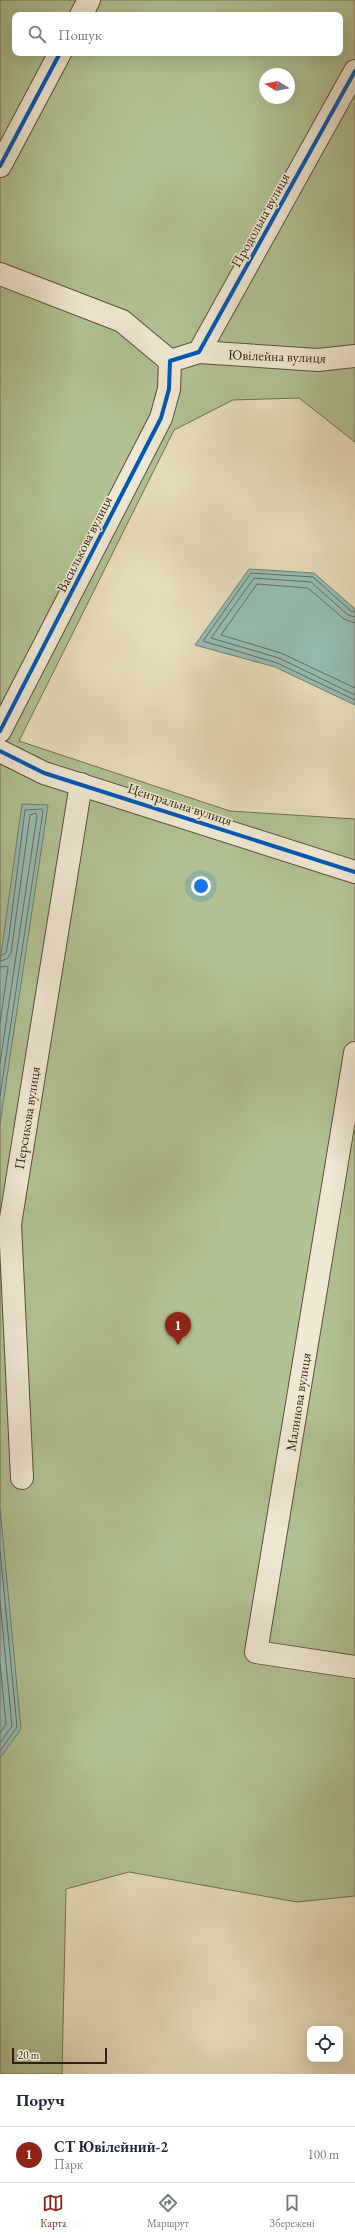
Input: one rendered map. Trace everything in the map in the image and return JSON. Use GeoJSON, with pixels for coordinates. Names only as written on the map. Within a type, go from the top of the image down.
{"type":"FeatureCollection","features":[{"type":"Feature","properties":{"kind":"street"},"geometry":{"type":"LineString","coordinates":[[83,12],[89,0]]}},
{"type":"Feature","properties":{"kind":"street"},"geometry":{"type":"LineString","coordinates":[[0,166],[58,56]]}},
{"type":"Feature","properties":{"kind":"street","name":"Продольна вулиця"},"geometry":{"type":"LineString","coordinates":[[199,352],[355,71]]}},
{"type":"Feature","properties":{"kind":"street"},"geometry":{"type":"LineString","coordinates":[[0,274],[122,321],[170,361],[199,352]]}},
{"type":"Feature","properties":{"kind":"street","name":"Ювілейна вулиця"},"geometry":{"type":"LineString","coordinates":[[199,352],[318,360],[355,356]]}},
{"type":"Feature","properties":{"kind":"street","name":"Василькова вулиця"},"geometry":{"type":"LineString","coordinates":[[0,731],[161,418],[169,389],[170,361]]}},
{"type":"Feature","properties":{"kind":"street","name":"Центральна вулиця"},"geometry":{"type":"LineString","coordinates":[[0,751],[44,773],[355,872]]}},
{"type":"Feature","properties":{"kind":"street","name":"Персикова вулиця"},"geometry":{"type":"LineString","coordinates":[[22,1478],[10,1224],[81,784]]}},
{"type":"Feature","properties":{"kind":"street","name":"Малинова вулиця"},"geometry":{"type":"LineString","coordinates":[[355,1053],[256,1652],[355,1668]]}},
{"type":"Feature","properties":{"kind":"green space"},"geometry":{"type":"Polygon","coordinates":[[[0,0],[355,0],[355,442],[299,398],[233,400],[174,430],[19,741],[230,811],[355,819],[355,1896],[297,1902],[129,1872],[66,1889],[62,2074],[0,2074],[0,0]]]}},
{"type":"Feature","properties":{"kind":"water"},"geometry":{"type":"Polygon","coordinates":[[[249,569],[314,573],[355,609],[355,705],[275,667],[195,645],[249,569]]]}},
{"type":"Feature","properties":{"kind":"water"},"geometry":{"type":"Polygon","coordinates":[[[22,804],[48,805],[0,1123],[0,962],[22,804]]]}},
{"type":"Feature","properties":{"kind":"water"},"geometry":{"type":"Polygon","coordinates":[[[0,1508],[21,1729],[0,1758],[0,1508]]]}},
{"type":"Feature","properties":{"kind":"cycle path"},"geometry":{"type":"LineString","coordinates":[[0,166],[58,56]]}},
{"type":"Feature","properties":{"kind":"cycle path"},"geometry":{"type":"LineString","coordinates":[[0,731],[161,418],[169,389],[170,361],[199,352],[355,71]]}},
{"type":"Feature","properties":{"kind":"cycle path"},"geometry":{"type":"LineString","coordinates":[[0,751],[44,773],[355,872]]}},
{"type":"Feature","properties":{"kind":"place","name":"СT Ювілейний-2"},"geometry":{"type":"Point","coordinates":[178,1345]}}]}
